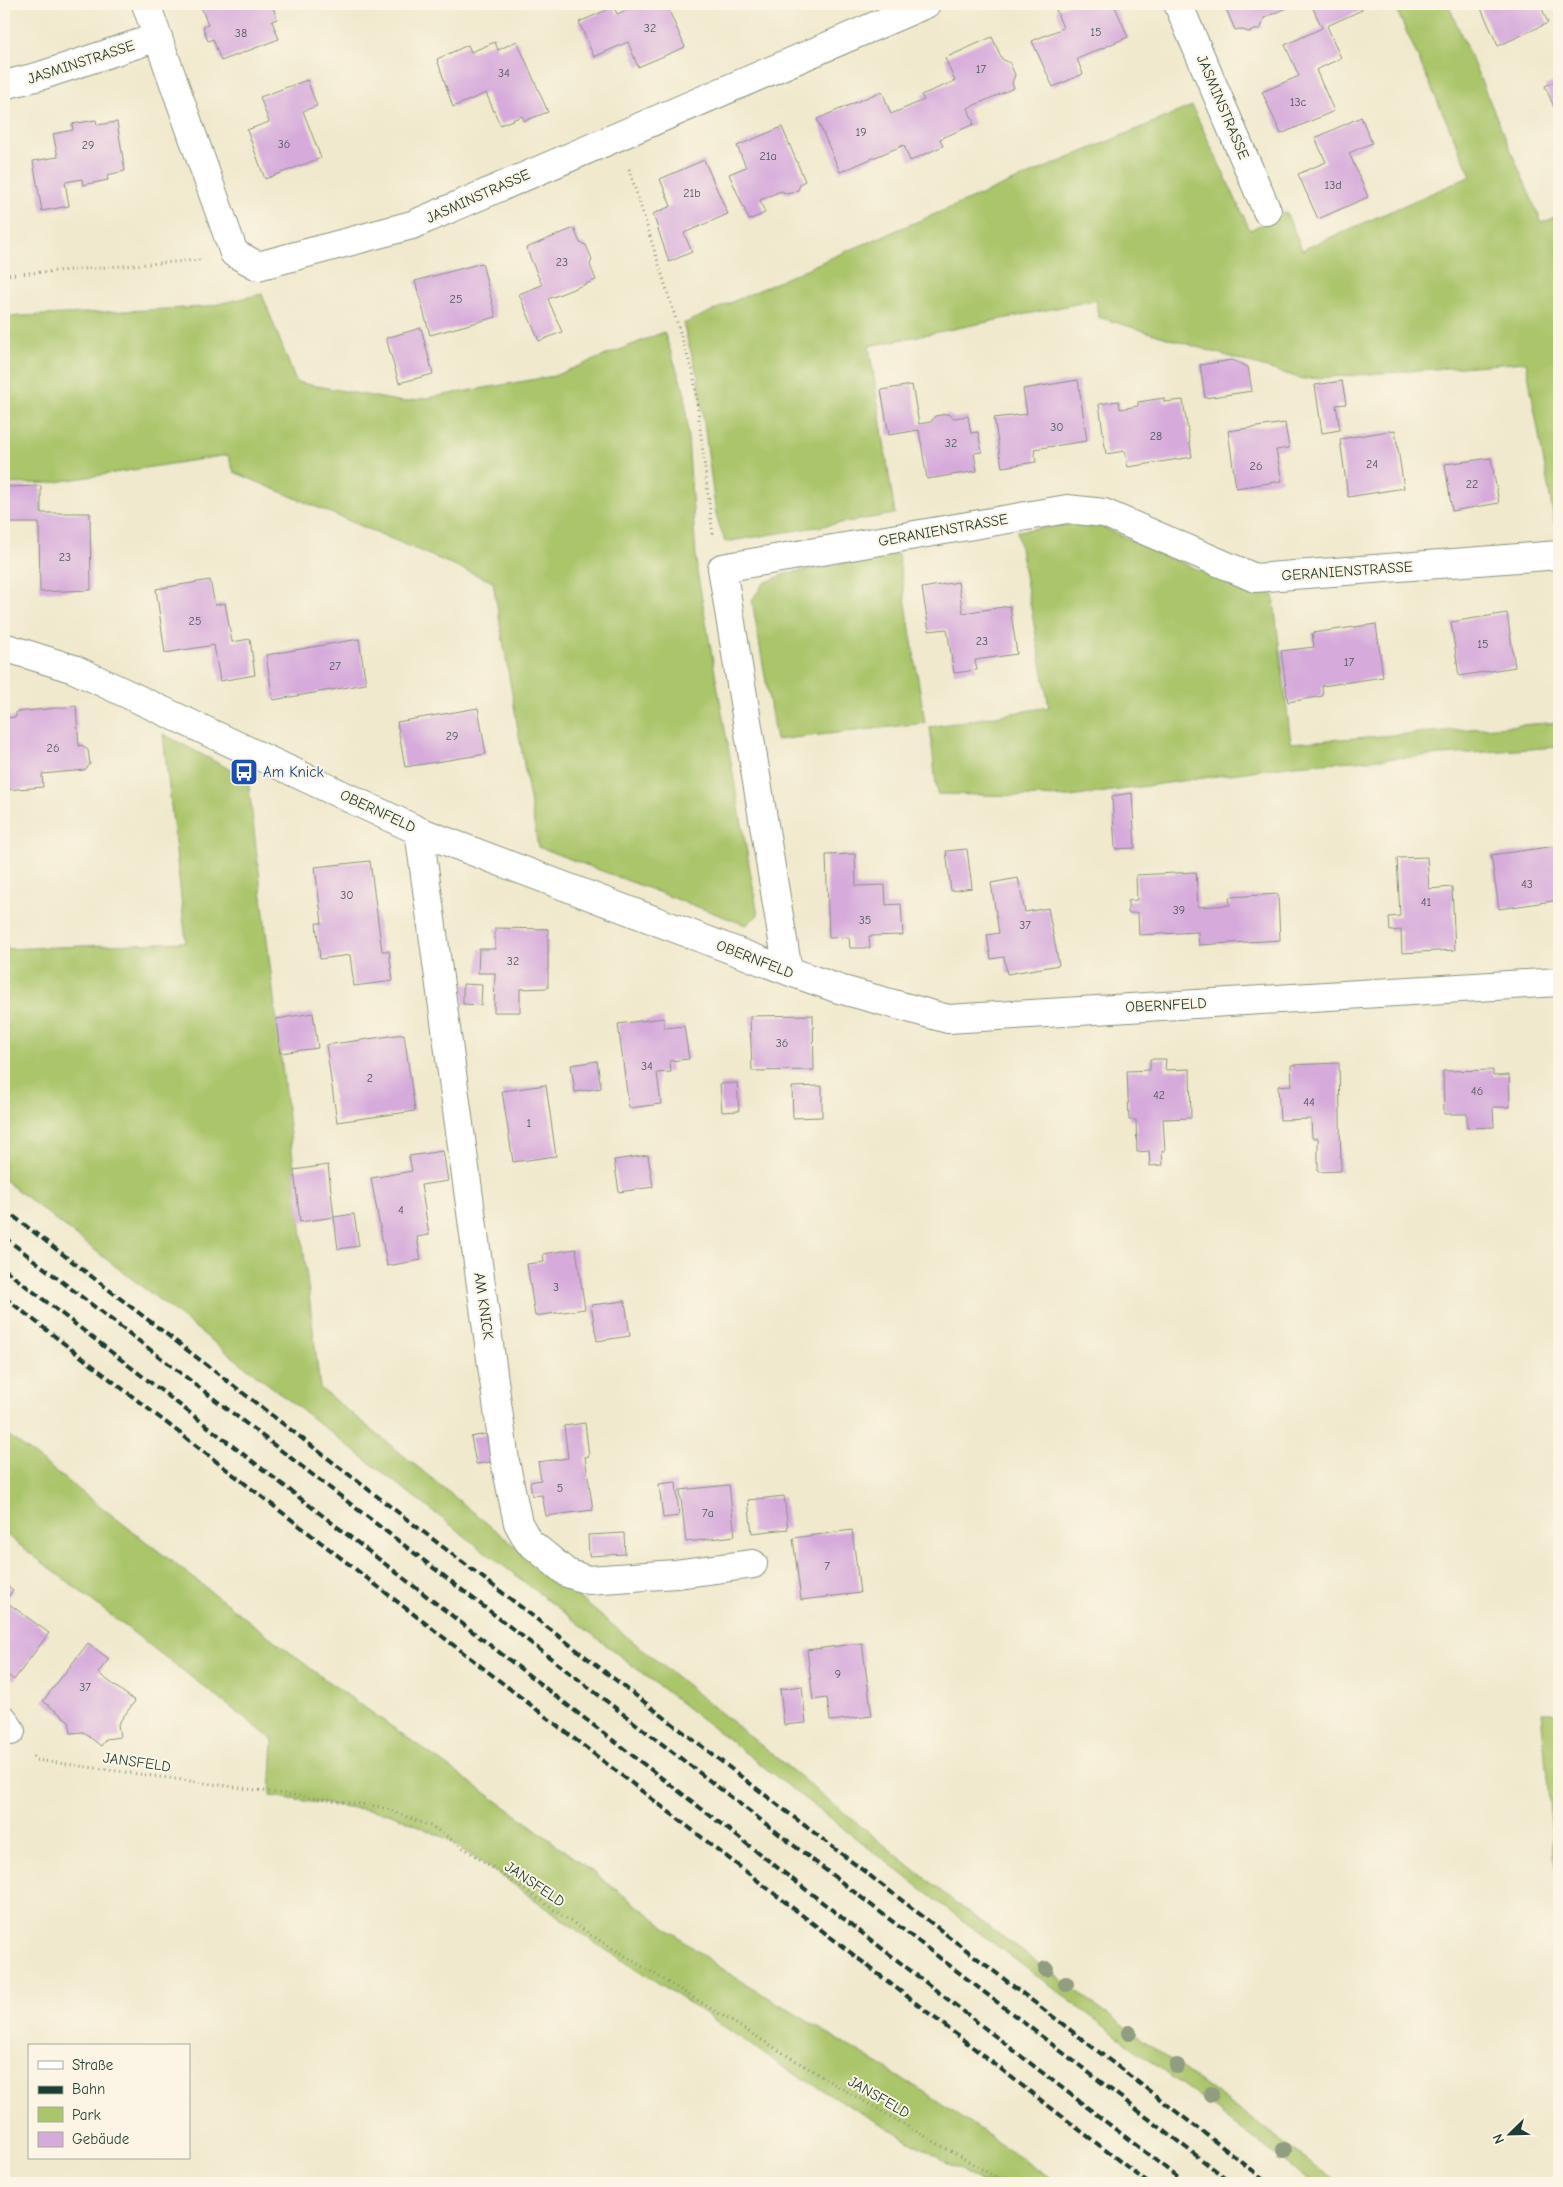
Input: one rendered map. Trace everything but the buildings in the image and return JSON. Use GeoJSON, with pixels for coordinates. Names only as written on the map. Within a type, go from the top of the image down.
{"type":"FeatureCollection","features":[{"type":"Feature","properties":{"kind":"street"},"geometry":{"type":"LineString","coordinates":[[146,4],[234,253]]}},
{"type":"Feature","properties":{"kind":"street","name":"JASMINSTRASSE"},"geometry":{"type":"LineString","coordinates":[[234,253],[258,266],[412,225],[926,4]]}},
{"type":"Feature","properties":{"kind":"street","name":"JASMINSTRASSE"},"geometry":{"type":"LineString","coordinates":[[1178,4],[1267,211]]}},
{"type":"Feature","properties":{"kind":"street","name":"JASMINSTRASSE"},"geometry":{"type":"LineString","coordinates":[[4,85],[40,76],[158,37]]}},
{"type":"Feature","properties":{"kind":"street","name":"GERANIENSTRASSE"},"geometry":{"type":"LineString","coordinates":[[722,568],[1066,508],[1104,514],[1255,578],[1559,555]]}},
{"type":"Feature","properties":{"kind":"street"},"geometry":{"type":"LineString","coordinates":[[722,568],[788,972]]}},
{"type":"Feature","properties":{"kind":"street","name":"OBERNFELD"},"geometry":{"type":"LineString","coordinates":[[4,647],[74,669],[419,831],[788,972],[839,989],[948,1019],[1559,982]]}},
{"type":"Feature","properties":{"kind":"street","name":"AM KNICK"},"geometry":{"type":"LineString","coordinates":[[419,831],[505,1462],[518,1523],[528,1541],[567,1573],[588,1580],[676,1574],[752,1564]]}},
{"type":"Feature","properties":{"kind":"path"},"geometry":{"type":"LineString","coordinates":[[618,135],[694,377],[713,538],[722,568]]}},
{"type":"Feature","properties":{"kind":"path"},"geometry":{"type":"LineString","coordinates":[[4,274],[199,260],[234,253]]}},
{"type":"Feature","properties":{"kind":"path","name":"JANSFELD"},"geometry":{"type":"LineString","coordinates":[[7,1726],[36,1760],[381,1807],[433,1827],[591,1935],[829,2081],[1006,2183]]}},
{"type":"Feature","properties":{"kind":"green space"},"geometry":{"type":"Polygon","coordinates":[[[1394,4],[1448,4],[1542,223],[1559,215],[1559,524],[1555,525],[1526,362],[1303,379],[1098,317],[1096,300],[869,346],[895,514],[725,542],[716,515],[698,377],[683,324],[833,257],[1192,106],[1250,230],[1286,212],[1302,250],[1471,176],[1394,4]]]}},
{"type":"Feature","properties":{"kind":"green space"},"geometry":{"type":"Polygon","coordinates":[[[262,294],[296,382],[403,402],[554,376],[664,332],[685,394],[697,571],[758,915],[746,925],[538,847],[493,582],[234,472],[228,455],[50,483],[4,484],[4,317],[205,307],[262,294]]]}},
{"type":"Feature","properties":{"kind":"green space"},"geometry":{"type":"Polygon","coordinates":[[[1091,522],[1247,592],[1273,594],[1291,743],[1559,722],[1559,747],[1294,765],[1070,797],[937,794],[930,727],[1049,707],[1017,531],[1091,522]]]}},
{"type":"Feature","properties":{"kind":"green space"},"geometry":{"type":"Polygon","coordinates":[[[898,554],[925,723],[776,740],[752,600],[764,583],[788,573],[898,554]]]}},
{"type":"Feature","properties":{"kind":"green space"},"geometry":{"type":"Polygon","coordinates":[[[163,734],[248,779],[320,1388],[952,1900],[1339,2183],[1313,2183],[945,1907],[4,1180],[4,949],[186,942],[163,734]]]}},
{"type":"Feature","properties":{"kind":"green space"},"geometry":{"type":"Polygon","coordinates":[[[4,1432],[323,1678],[521,1818],[720,1968],[926,2093],[1058,2183],[982,2183],[783,2067],[679,1996],[595,1943],[445,1838],[389,1813],[270,1796],[273,1740],[4,1533],[4,1432]]]}},
{"type":"Feature","properties":{"kind":"green space"},"geometry":{"type":"Polygon","coordinates":[[[1541,1712],[1559,1712],[1559,1909],[1541,1712]]]}},
{"type":"Feature","properties":{"kind":"railway"},"geometry":{"type":"LineString","coordinates":[[4,1209],[1269,2183]]}},
{"type":"Feature","properties":{"kind":"railway"},"geometry":{"type":"LineString","coordinates":[[4,1237],[1232,2183]]}},
{"type":"Feature","properties":{"kind":"railway"},"geometry":{"type":"LineString","coordinates":[[4,1269],[1185,2183]]}},
{"type":"Feature","properties":{"kind":"railway"},"geometry":{"type":"LineString","coordinates":[[4,1297],[1148,2183]]}},
{"type":"Feature","properties":{"kind":"place","name":"Am Knick"},"geometry":{"type":"Point","coordinates":[244,772]}}]}
